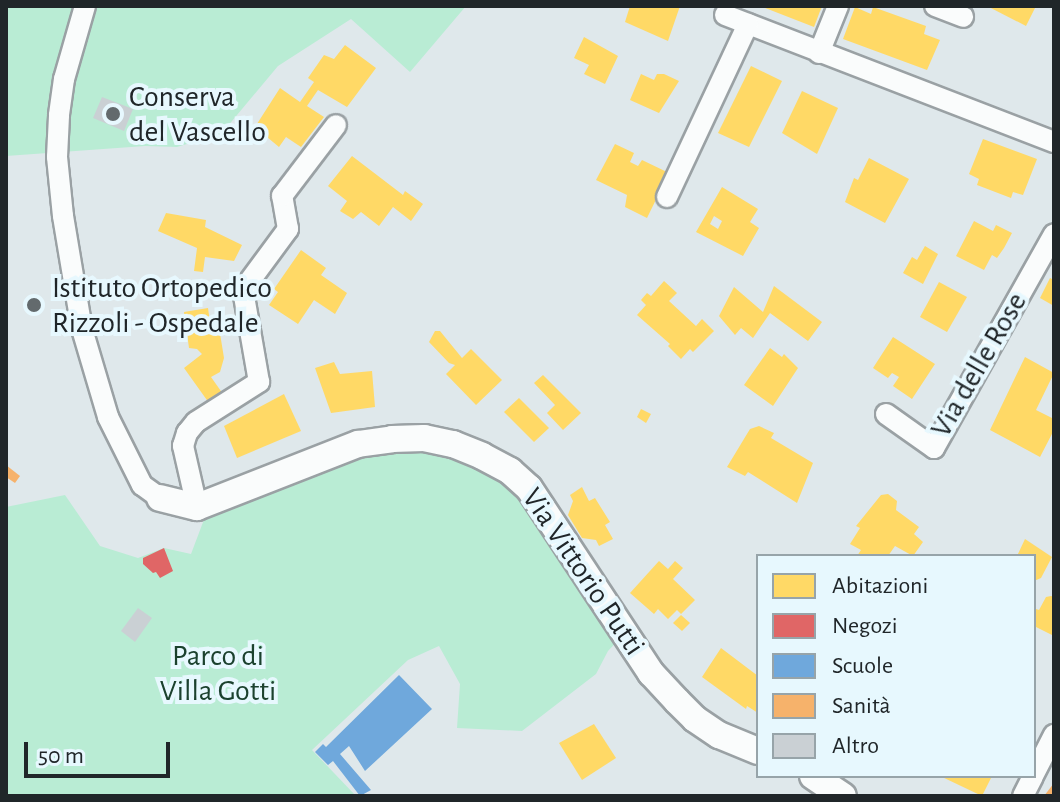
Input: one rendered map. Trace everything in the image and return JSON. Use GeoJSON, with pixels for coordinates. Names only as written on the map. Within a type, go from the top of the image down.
{"type":"FeatureCollection","features":[{"type":"Feature","properties":{"kind":"street"},"geometry":{"type":"LineString","coordinates":[[85,6],[64,79],[59,116],[57,157],[68,247],[82,329],[108,417],[148,498],[197,507],[183,446],[187,433],[196,422],[259,382],[243,290],[288,229],[282,196],[336,125]]}},
{"type":"Feature","properties":{"kind":"street"},"geometry":{"type":"LineString","coordinates":[[819,53],[838,6]]}},
{"type":"Feature","properties":{"kind":"street"},"geometry":{"type":"LineString","coordinates":[[935,6],[963,17]]}},
{"type":"Feature","properties":{"kind":"street"},"geometry":{"type":"LineString","coordinates":[[725,15],[1054,142]]}},
{"type":"Feature","properties":{"kind":"street"},"geometry":{"type":"LineString","coordinates":[[667,197],[748,24]]}},
{"type":"Feature","properties":{"kind":"street","name":"Via delle Rose"},"geometry":{"type":"LineString","coordinates":[[886,414],[934,448],[1054,234]]}},
{"type":"Feature","properties":{"kind":"street","name":"Via Vittorio Putti"},"geometry":{"type":"LineString","coordinates":[[197,507],[358,444],[424,438],[453,444],[482,456],[510,471],[529,488],[651,673],[668,692],[695,719],[719,735],[756,750]]}},
{"type":"Feature","properties":{"kind":"street"},"geometry":{"type":"LineString","coordinates":[[1036,771],[1054,735]]}},
{"type":"Feature","properties":{"kind":"street"},"geometry":{"type":"LineString","coordinates":[[816,778],[843,796]]}},
{"type":"Feature","properties":{"kind":"street"},"geometry":{"type":"LineString","coordinates":[[1023,796],[1032,778]]}},
{"type":"Feature","properties":{"kind":"green space"},"geometry":{"type":"Polygon","coordinates":[[[6,6],[466,6],[410,72],[351,19],[278,66],[222,133],[177,147],[145,146],[6,156],[6,6]]]}},
{"type":"Feature","properties":{"kind":"green space","name":"Parco di Villa Gotti"},"geometry":{"type":"Polygon","coordinates":[[[413,436],[504,461],[626,632],[608,651],[596,674],[522,731],[457,728],[460,684],[439,646],[408,660],[312,750],[356,796],[6,796],[6,507],[65,495],[100,546],[138,558],[164,548],[191,554],[211,501],[413,436]]]}},
{"type":"Feature","properties":{"kind":"building: Abitazioni"},"geometry":{"type":"Polygon","coordinates":[[[630,6],[680,6],[668,41],[625,22],[630,6]]]}},
{"type":"Feature","properties":{"kind":"building: Abitazioni"},"geometry":{"type":"Polygon","coordinates":[[[760,6],[822,6],[814,27],[760,6]]]}},
{"type":"Feature","properties":{"kind":"building: Abitazioni"},"geometry":{"type":"Polygon","coordinates":[[[987,6],[1036,6],[1026,26],[987,6]]]}},
{"type":"Feature","properties":{"kind":"building: Abitazioni"},"geometry":{"type":"Polygon","coordinates":[[[855,7],[871,14],[873,7],[926,26],[924,34],[940,40],[927,70],[843,39],[855,7]]]}},
{"type":"Feature","properties":{"kind":"building: Abitazioni"},"geometry":{"type":"Polygon","coordinates":[[[584,37],[618,56],[605,84],[584,74],[589,65],[574,58],[584,37]]]}},
{"type":"Feature","properties":{"kind":"building: Abitazioni"},"geometry":{"type":"Polygon","coordinates":[[[345,45],[376,68],[347,107],[318,90],[307,106],[324,117],[301,147],[286,137],[279,147],[255,127],[280,88],[300,102],[314,82],[308,78],[324,55],[334,59],[345,45]]]}},
{"type":"Feature","properties":{"kind":"building: Abitazioni"},"geometry":{"type":"Polygon","coordinates":[[[751,66],[782,81],[749,147],[718,133],[751,66]]]}},
{"type":"Feature","properties":{"kind":"building: Abitazioni"},"geometry":{"type":"Polygon","coordinates":[[[641,74],[654,80],[657,74],[664,74],[679,81],[659,113],[630,100],[641,74]]]}},
{"type":"Feature","properties":{"kind":"building: Abitazioni"},"geometry":{"type":"Polygon","coordinates":[[[802,91],[838,108],[817,154],[782,133],[802,91]]]}},
{"type":"Feature","properties":{"kind":"building: Abitazioni"},"geometry":{"type":"Polygon","coordinates":[[[983,139],[1037,159],[1023,195],[1013,192],[1011,198],[977,185],[979,179],[969,174],[983,139]]]}},
{"type":"Feature","properties":{"kind":"building: Abitazioni"},"geometry":{"type":"Polygon","coordinates":[[[615,144],[634,153],[630,162],[638,166],[642,160],[669,173],[647,218],[625,207],[627,195],[596,180],[615,144]]]}},
{"type":"Feature","properties":{"kind":"building: Abitazioni"},"geometry":{"type":"Polygon","coordinates":[[[352,156],[403,195],[405,191],[423,204],[411,221],[393,207],[379,226],[361,212],[353,219],[340,211],[347,201],[328,186],[352,156]]]}},
{"type":"Feature","properties":{"kind":"building: Abitazioni"},"geometry":{"type":"Polygon","coordinates":[[[869,158],[909,179],[885,223],[845,202],[854,178],[858,180],[869,158]]]}},
{"type":"Feature","properties":{"kind":"building: Abitazioni"},"geometry":{"type":"Polygon","coordinates":[[[722,187],[758,209],[750,222],[759,228],[743,256],[696,232],[722,187]],[[714,216],[710,224],[718,229],[722,221],[714,216]]]}},
{"type":"Feature","properties":{"kind":"building: Abitazioni"},"geometry":{"type":"Polygon","coordinates":[[[166,213],[206,220],[205,227],[242,245],[234,261],[205,257],[203,272],[194,271],[197,248],[158,231],[166,213]]]}},
{"type":"Feature","properties":{"kind":"building: Abitazioni"},"geometry":{"type":"Polygon","coordinates":[[[974,221],[993,231],[996,225],[1012,233],[997,258],[992,255],[984,270],[956,256],[974,221]]]}},
{"type":"Feature","properties":{"kind":"building: Abitazioni"},"geometry":{"type":"Polygon","coordinates":[[[925,246],[938,254],[923,284],[903,273],[912,257],[917,260],[925,246]]]}},
{"type":"Feature","properties":{"kind":"building: Abitazioni"},"geometry":{"type":"Polygon","coordinates":[[[301,250],[326,268],[321,275],[347,293],[335,314],[314,300],[298,324],[269,305],[278,292],[274,289],[301,250]]]}},
{"type":"Feature","properties":{"kind":"building: Abitazioni"},"geometry":{"type":"Polygon","coordinates":[[[1050,278],[1054,280],[1054,306],[1040,298],[1050,278]]]}},
{"type":"Feature","properties":{"kind":"building: Abitazioni"},"geometry":{"type":"Polygon","coordinates":[[[664,281],[677,293],[669,301],[696,326],[702,319],[714,331],[693,352],[690,349],[681,359],[668,346],[670,344],[637,315],[646,305],[641,300],[647,293],[651,296],[664,281]]]}},
{"type":"Feature","properties":{"kind":"building: Abitazioni"},"geometry":{"type":"Polygon","coordinates":[[[939,282],[967,297],[947,332],[920,317],[939,282]]]}},
{"type":"Feature","properties":{"kind":"building: Abitazioni"},"geometry":{"type":"Polygon","coordinates":[[[774,286],[822,322],[808,341],[770,313],[753,338],[741,328],[735,335],[719,316],[734,287],[763,312],[774,286]]]}},
{"type":"Feature","properties":{"kind":"building: Abitazioni"},"geometry":{"type":"Polygon","coordinates":[[[208,308],[210,322],[218,321],[224,358],[220,372],[211,377],[223,394],[209,403],[184,368],[202,354],[197,349],[189,348],[184,312],[208,308]]]}},
{"type":"Feature","properties":{"kind":"building: Abitazioni"},"geometry":{"type":"Polygon","coordinates":[[[435,331],[440,331],[462,358],[471,349],[502,380],[476,405],[446,374],[455,365],[449,363],[429,342],[435,331]]]}},
{"type":"Feature","properties":{"kind":"building: Abitazioni"},"geometry":{"type":"Polygon","coordinates":[[[893,337],[935,364],[912,399],[893,386],[899,377],[892,373],[888,378],[873,368],[893,337]]]}},
{"type":"Feature","properties":{"kind":"building: Abitazioni"},"geometry":{"type":"Polygon","coordinates":[[[770,348],[782,357],[784,354],[798,368],[773,406],[744,385],[770,348]]]}},
{"type":"Feature","properties":{"kind":"building: Abitazioni"},"geometry":{"type":"Polygon","coordinates":[[[1025,357],[1054,373],[1036,410],[1054,419],[1054,430],[1040,457],[990,430],[1025,357]]]}},
{"type":"Feature","properties":{"kind":"building: Abitazioni"},"geometry":{"type":"Polygon","coordinates":[[[334,362],[340,374],[372,371],[375,407],[331,413],[315,368],[334,362]]]}},
{"type":"Feature","properties":{"kind":"building: Abitazioni"},"geometry":{"type":"Polygon","coordinates":[[[543,375],[581,413],[563,430],[547,413],[555,405],[534,383],[543,375]]]}},
{"type":"Feature","properties":{"kind":"building: Abitazioni"},"geometry":{"type":"Polygon","coordinates":[[[284,394],[301,431],[237,458],[224,426],[284,394]]]}},
{"type":"Feature","properties":{"kind":"building: Abitazioni"},"geometry":{"type":"Polygon","coordinates":[[[519,398],[549,428],[534,442],[504,412],[519,398]]]}},
{"type":"Feature","properties":{"kind":"building: Abitazioni"},"geometry":{"type":"Polygon","coordinates":[[[641,409],[651,414],[646,423],[637,417],[641,409]]]}},
{"type":"Feature","properties":{"kind":"building: Abitazioni"},"geometry":{"type":"Polygon","coordinates":[[[759,426],[774,433],[771,438],[813,463],[797,503],[748,472],[745,476],[727,467],[750,429],[759,426]]]}},
{"type":"Feature","properties":{"kind":"building: Abitazioni"},"geometry":{"type":"Polygon","coordinates":[[[582,487],[589,501],[595,498],[610,522],[605,525],[613,539],[599,546],[596,540],[582,538],[568,515],[573,501],[570,495],[582,487]]]}},
{"type":"Feature","properties":{"kind":"building: Abitazioni"},"geometry":{"type":"Polygon","coordinates":[[[888,494],[897,501],[896,510],[919,527],[914,534],[923,542],[914,554],[895,546],[889,554],[858,554],[861,550],[850,544],[860,528],[856,526],[881,495],[888,494]]]}},
{"type":"Feature","properties":{"kind":"building: Abitazioni"},"geometry":{"type":"Polygon","coordinates":[[[1025,539],[1052,557],[1041,578],[1036,580],[1036,554],[1018,554],[1025,539]]]}},
{"type":"Feature","properties":{"kind":"building: Abitazioni"},"geometry":{"type":"Polygon","coordinates":[[[659,561],[668,569],[675,561],[683,568],[673,579],[695,600],[681,614],[677,610],[668,619],[658,609],[654,614],[630,593],[659,561]]]}},
{"type":"Feature","properties":{"kind":"building: Abitazioni"},"geometry":{"type":"Polygon","coordinates":[[[1046,597],[1054,597],[1054,636],[1036,627],[1036,609],[1039,610],[1046,597]]]}},
{"type":"Feature","properties":{"kind":"building: Abitazioni"},"geometry":{"type":"Polygon","coordinates":[[[681,615],[690,623],[682,631],[673,623],[681,615]]]}},
{"type":"Feature","properties":{"kind":"building: Abitazioni"},"geometry":{"type":"Polygon","coordinates":[[[721,648],[756,674],[756,712],[747,706],[746,709],[702,677],[721,648]]]}},
{"type":"Feature","properties":{"kind":"building: Abitazioni"},"geometry":{"type":"Polygon","coordinates":[[[594,724],[616,758],[582,780],[559,743],[594,724]]]}},
{"type":"Feature","properties":{"kind":"building: Abitazioni"},"geometry":{"type":"Polygon","coordinates":[[[944,778],[991,778],[982,796],[944,778]]]}},
{"type":"Feature","properties":{"kind":"building: Negozi"},"geometry":{"type":"Polygon","coordinates":[[[164,548],[173,571],[160,578],[143,564],[143,558],[164,548]]]}},
{"type":"Feature","properties":{"kind":"building: Scuole"},"geometry":{"type":"Polygon","coordinates":[[[399,675],[432,709],[365,771],[349,746],[340,754],[371,790],[360,796],[333,761],[328,765],[315,752],[323,744],[326,747],[399,675]]]}},
{"type":"Feature","properties":{"kind":"building: Sanità"},"geometry":{"type":"Polygon","coordinates":[[[6,465],[20,476],[15,483],[6,477],[6,465]]]}},
{"type":"Feature","properties":{"kind":"building: Sanità"},"geometry":{"type":"Polygon","coordinates":[[[1054,783],[1054,796],[1044,796],[1054,783]]]}},
{"type":"Feature","properties":{"kind":"building: Altro","name":"Conserva del Vascello"},"geometry":{"type":"Polygon","coordinates":[[[102,97],[133,109],[124,131],[93,118],[102,97]]]}},
{"type":"Feature","properties":{"kind":"building: Altro"},"geometry":{"type":"Polygon","coordinates":[[[138,608],[152,618],[135,642],[121,631],[138,608]]]}},
{"type":"Feature","properties":{"kind":"place","name":"Conserva del Vascello"},"geometry":{"type":"Point","coordinates":[113,114]}},
{"type":"Feature","properties":{"kind":"place","name":"Istituto Ortopedico Rizzoli - Ospedale"},"geometry":{"type":"Point","coordinates":[34,305]}}]}
